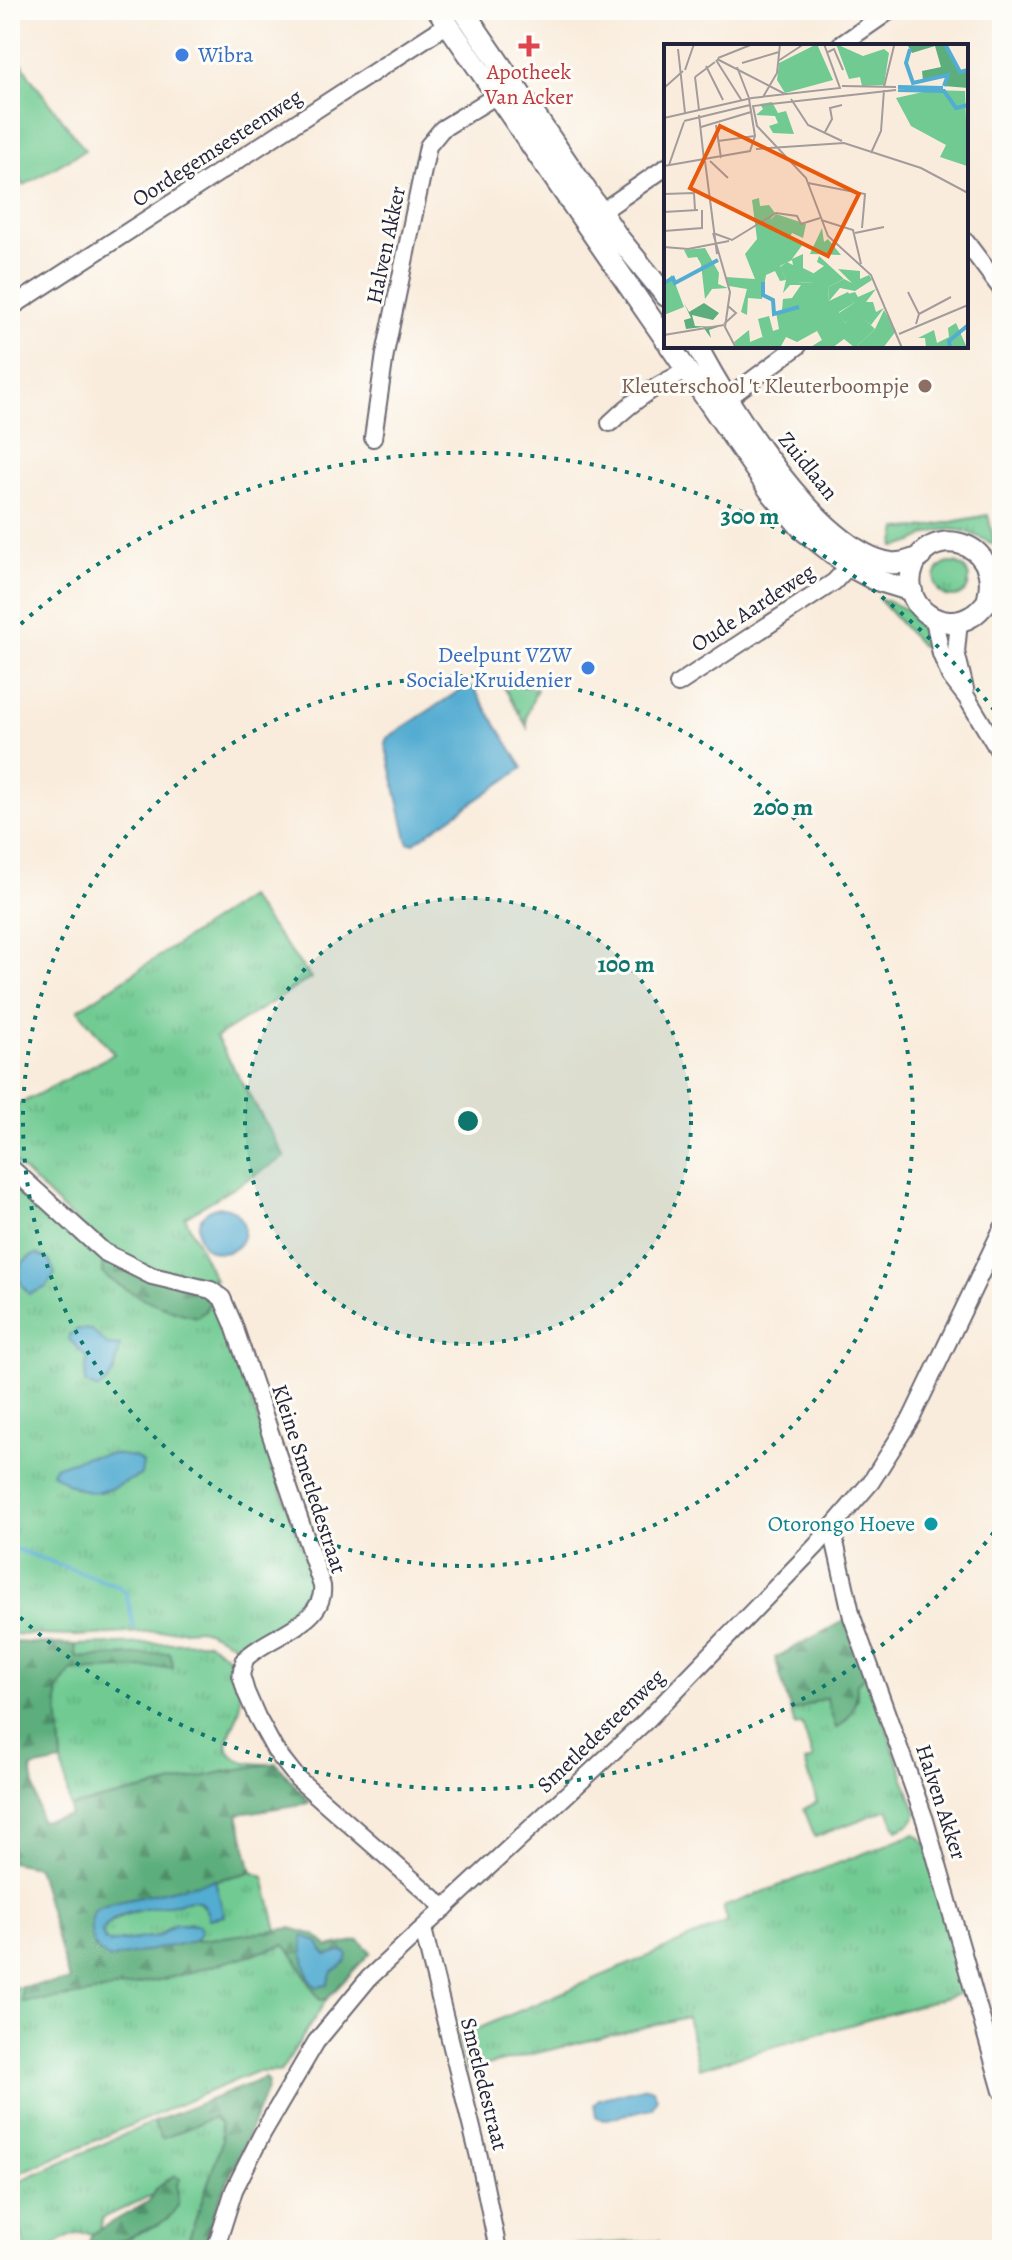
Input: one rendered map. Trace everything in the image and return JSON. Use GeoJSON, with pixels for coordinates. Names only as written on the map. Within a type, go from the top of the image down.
{"type":"FeatureCollection","features":[{"type":"Feature","properties":{"kind":"main road"},"geometry":{"type":"LineString","coordinates":[[466,11],[601,212],[664,296]]}},
{"type":"Feature","properties":{"kind":"main road"},"geometry":{"type":"LineString","coordinates":[[443,17],[458,25],[512,98],[520,105],[529,107]]}},
{"type":"Feature","properties":{"kind":"main road"},"geometry":{"type":"LineString","coordinates":[[443,17],[664,337]]}},
{"type":"Feature","properties":{"kind":"main road"},"geometry":{"type":"LineString","coordinates":[[611,262],[625,272],[651,308],[660,309],[664,302]]}},
{"type":"Feature","properties":{"kind":"main road","name":"Zuidlaan"},"geometry":{"type":"LineString","coordinates":[[671,348],[792,518],[849,566],[873,579],[912,591]]}},
{"type":"Feature","properties":{"kind":"main road","name":"Zuidlaan"},"geometry":{"type":"LineString","coordinates":[[698,348],[728,398],[789,486],[826,525],[860,550],[885,562],[905,562],[921,556]]}},
{"type":"Feature","properties":{"kind":"main road"},"geometry":{"type":"LineString","coordinates":[[962,543],[993,560],[990,571],[995,592],[974,615],[959,621],[944,622],[934,619],[920,608],[912,591],[911,574],[921,556],[935,545],[962,543]]}},
{"type":"Feature","properties":{"kind":"street"},"geometry":{"type":"LineString","coordinates":[[842,44],[891,10]]}},
{"type":"Feature","properties":{"kind":"street","name":"Oordegemsesteenweg"},"geometry":{"type":"LineString","coordinates":[[10,308],[443,17]]}},
{"type":"Feature","properties":{"kind":"street","name":"Halven Akker"},"geometry":{"type":"LineString","coordinates":[[373,438],[385,354],[428,146],[442,129],[497,95]]}},
{"type":"Feature","properties":{"kind":"street"},"geometry":{"type":"LineString","coordinates":[[601,212],[664,168]]}},
{"type":"Feature","properties":{"kind":"street"},"geometry":{"type":"LineString","coordinates":[[968,245],[1002,290]]}},
{"type":"Feature","properties":{"kind":"street"},"geometry":{"type":"LineString","coordinates":[[728,398],[795,348]]}},
{"type":"Feature","properties":{"kind":"street"},"geometry":{"type":"LineString","coordinates":[[610,423],[629,404],[672,377],[688,371]]}},
{"type":"Feature","properties":{"kind":"street","name":"Oude Aardeweg"},"geometry":{"type":"LineString","coordinates":[[678,684],[834,582],[849,566]]}},
{"type":"Feature","properties":{"kind":"street"},"geometry":{"type":"LineString","coordinates":[[934,619],[941,654],[950,676],[1002,756]]}},
{"type":"Feature","properties":{"kind":"street"},"geometry":{"type":"LineString","coordinates":[[959,621],[956,652],[967,698]]}},
{"type":"Feature","properties":{"kind":"street","name":"Kleine Smetledestraat"},"geometry":{"type":"LineString","coordinates":[[10,1167],[104,1252],[152,1276],[211,1290],[222,1298],[322,1586],[323,1597],[305,1620],[245,1659],[241,1675],[246,1692],[275,1750],[298,1779],[445,1908]]}},
{"type":"Feature","properties":{"kind":"street","name":"Smetledesteenweg"},"geometry":{"type":"LineString","coordinates":[[215,2250],[234,2190],[262,2134],[316,2042],[369,1978],[647,1720],[832,1529],[886,1462],[912,1417],[1002,1229]]}},
{"type":"Feature","properties":{"kind":"street","name":"Halven Akker"},"geometry":{"type":"LineString","coordinates":[[832,1529],[852,1617],[925,1820],[1002,2091]]}},
{"type":"Feature","properties":{"kind":"street","name":"Smetledestraat"},"geometry":{"type":"LineString","coordinates":[[423,1929],[479,2157],[498,2250]]}},
{"type":"Feature","properties":{"kind":"green space"},"geometry":{"type":"Polygon","coordinates":[[[10,42],[30,77],[85,150],[23,186],[10,163],[10,42]]]}},
{"type":"Feature","properties":{"kind":"green space"},"geometry":{"type":"Polygon","coordinates":[[[988,515],[995,545],[953,529],[935,531],[894,547],[898,529],[988,515]]]}},
{"type":"Feature","properties":{"kind":"green space"},"geometry":{"type":"Polygon","coordinates":[[[952,563],[964,568],[969,580],[964,592],[952,597],[940,592],[935,580],[940,568],[952,563]]]}},
{"type":"Feature","properties":{"kind":"green space"},"geometry":{"type":"Polygon","coordinates":[[[878,598],[915,614],[926,627],[931,648],[921,646],[878,598]]]}},
{"type":"Feature","properties":{"kind":"green space"},"geometry":{"type":"Polygon","coordinates":[[[501,682],[537,689],[527,715],[527,727],[501,682]]]}},
{"type":"Feature","properties":{"kind":"green space"},"geometry":{"type":"Polygon","coordinates":[[[248,897],[311,978],[216,1037],[285,1157],[185,1217],[215,1280],[177,1277],[148,1269],[104,1244],[64,1211],[10,1158],[10,1109],[114,1054],[78,1010],[248,897]]]}},
{"type":"Feature","properties":{"kind":"green space"},"geometry":{"type":"Polygon","coordinates":[[[10,1176],[105,1258],[117,1285],[183,1314],[211,1299],[221,1312],[313,1581],[308,1605],[281,1629],[247,1646],[234,1644],[199,1629],[75,1636],[10,1634],[10,1176]]]}},
{"type":"Feature","properties":{"kind":"green space"},"geometry":{"type":"Polygon","coordinates":[[[105,1258],[211,1299],[205,1311],[197,1317],[160,1306],[103,1274],[105,1258]]]}},
{"type":"Feature","properties":{"kind":"green space"},"geometry":{"type":"Polygon","coordinates":[[[847,1619],[867,1675],[857,1683],[850,1715],[836,1728],[826,1697],[791,1712],[775,1658],[847,1619]]]}},
{"type":"Feature","properties":{"kind":"green space"},"geometry":{"type":"Polygon","coordinates":[[[10,1642],[75,1645],[77,1658],[170,1653],[173,1667],[71,1671],[57,1692],[62,1762],[31,1768],[40,1821],[70,1816],[70,1807],[276,1763],[310,1803],[238,1814],[252,1872],[95,1910],[94,1947],[194,1941],[291,1928],[315,1935],[328,1947],[359,1940],[371,1952],[327,1999],[320,2000],[285,1945],[169,1978],[77,1996],[22,2002],[22,1987],[69,1981],[37,1867],[10,1862],[10,1642]]]}},
{"type":"Feature","properties":{"kind":"green space"},"geometry":{"type":"Polygon","coordinates":[[[207,1642],[227,1656],[239,1686],[240,1709],[228,1739],[230,1753],[241,1760],[269,1764],[70,1807],[62,1762],[57,1692],[71,1671],[173,1666],[170,1653],[77,1658],[75,1645],[207,1642]]]}},
{"type":"Feature","properties":{"kind":"green space"},"geometry":{"type":"Polygon","coordinates":[[[867,1675],[917,1814],[910,1824],[897,1830],[888,1809],[815,1837],[804,1809],[817,1802],[805,1762],[813,1759],[802,1724],[795,1726],[791,1712],[827,1697],[837,1728],[857,1699],[857,1682],[867,1675]]]}},
{"type":"Feature","properties":{"kind":"green space"},"geometry":{"type":"Polygon","coordinates":[[[915,1834],[926,1843],[969,1991],[699,2068],[687,2017],[466,2070],[458,2037],[728,1922],[723,1907],[915,1834]]]}},
{"type":"Feature","properties":{"kind":"green space"},"geometry":{"type":"Polygon","coordinates":[[[252,1872],[264,1877],[277,1930],[194,1941],[200,1933],[191,1923],[171,1926],[159,1936],[110,1943],[105,1940],[102,1932],[108,1925],[160,1905],[197,1900],[208,1912],[223,1916],[215,1880],[252,1872]]]}},
{"type":"Feature","properties":{"kind":"green space"},"geometry":{"type":"Polygon","coordinates":[[[286,1945],[320,2000],[327,1999],[280,2072],[255,2072],[10,2177],[10,1988],[22,1987],[23,2002],[77,1996],[169,1978],[286,1945]]]}},
{"type":"Feature","properties":{"kind":"green space"},"geometry":{"type":"Polygon","coordinates":[[[265,2078],[268,2083],[266,2092],[215,2211],[202,2250],[185,2250],[222,2142],[220,2123],[214,2117],[162,2139],[153,2122],[265,2078]]]}},
{"type":"Feature","properties":{"kind":"green space"},"geometry":{"type":"Polygon","coordinates":[[[214,2117],[220,2122],[222,2142],[185,2250],[100,2250],[169,2217],[178,2206],[177,2185],[156,2189],[152,2195],[103,2218],[99,2232],[71,2236],[49,2250],[25,2250],[17,2209],[10,2198],[10,2185],[153,2122],[162,2139],[214,2117]]]}},
{"type":"Feature","properties":{"kind":"green space"},"geometry":{"type":"Polygon","coordinates":[[[174,2175],[180,2179],[177,2185],[178,2206],[169,2217],[100,2250],[82,2250],[87,2247],[92,2234],[149,2201],[156,2189],[174,2175]]]}},
{"type":"Feature","properties":{"kind":"green space"},"geometry":{"type":"Polygon","coordinates":[[[659,2241],[659,2250],[506,2248],[659,2241]]]}},
{"type":"Feature","properties":{"kind":"water"},"geometry":{"type":"Polygon","coordinates":[[[465,687],[473,687],[523,768],[414,843],[408,843],[385,743],[387,738],[465,687]]]}},
{"type":"Feature","properties":{"kind":"water"},"geometry":{"type":"Polygon","coordinates":[[[221,1207],[237,1214],[244,1230],[237,1246],[221,1253],[205,1246],[198,1230],[205,1214],[221,1207]]]}},
{"type":"Feature","properties":{"kind":"water"},"geometry":{"type":"Polygon","coordinates":[[[37,1254],[49,1260],[55,1274],[45,1288],[29,1294],[19,1276],[21,1266],[37,1254]]]}},
{"type":"Feature","properties":{"kind":"water"},"geometry":{"type":"Polygon","coordinates":[[[78,1329],[91,1330],[108,1345],[120,1346],[112,1376],[98,1389],[85,1383],[87,1358],[69,1339],[69,1335],[78,1329]]]}},
{"type":"Feature","properties":{"kind":"water"},"geometry":{"type":"Polygon","coordinates":[[[112,1454],[135,1457],[143,1463],[141,1475],[96,1492],[77,1488],[52,1473],[54,1467],[85,1457],[112,1454]]]}},
{"type":"Feature","properties":{"kind":"water"},"geometry":{"type":"Polygon","coordinates":[[[215,1880],[224,1916],[209,1919],[202,1904],[190,1900],[124,1915],[107,1925],[102,1932],[110,1943],[159,1936],[175,1924],[199,1925],[200,1933],[194,1941],[109,1959],[94,1944],[91,1924],[95,1910],[215,1880]]]}},
{"type":"Feature","properties":{"kind":"water"},"geometry":{"type":"Polygon","coordinates":[[[304,1936],[317,1942],[326,1955],[343,1951],[348,1955],[346,1962],[332,1972],[327,1985],[316,1987],[309,1976],[304,1958],[304,1936]]]}},
{"type":"Feature","properties":{"kind":"water"},"geometry":{"type":"Polygon","coordinates":[[[646,2087],[653,2089],[657,2097],[652,2108],[603,2120],[596,2116],[594,2104],[599,2099],[646,2087]]]}},
{"type":"Feature","properties":{"kind":"waterway"},"geometry":{"type":"LineString","coordinates":[[10,1547],[118,1586],[126,1593],[134,1627]]}},
{"type":"Feature","properties":{"kind":"place","name":"Apotheek Van Acker"},"geometry":{"type":"Point","coordinates":[529,46]}},
{"type":"Feature","properties":{"kind":"place","name":"Wibra"},"geometry":{"type":"Point","coordinates":[182,55]}},
{"type":"Feature","properties":{"kind":"place","name":"Kleuterschool 't Kleuterboompje"},"geometry":{"type":"Point","coordinates":[925,386]}},
{"type":"Feature","properties":{"kind":"place","name":"Deelpunt VZW Sociale Kruidenier"},"geometry":{"type":"Point","coordinates":[588,668]}},
{"type":"Feature","properties":{"kind":"place","name":"Otorongo Hoeve"},"geometry":{"type":"Point","coordinates":[931,1524]}}]}
